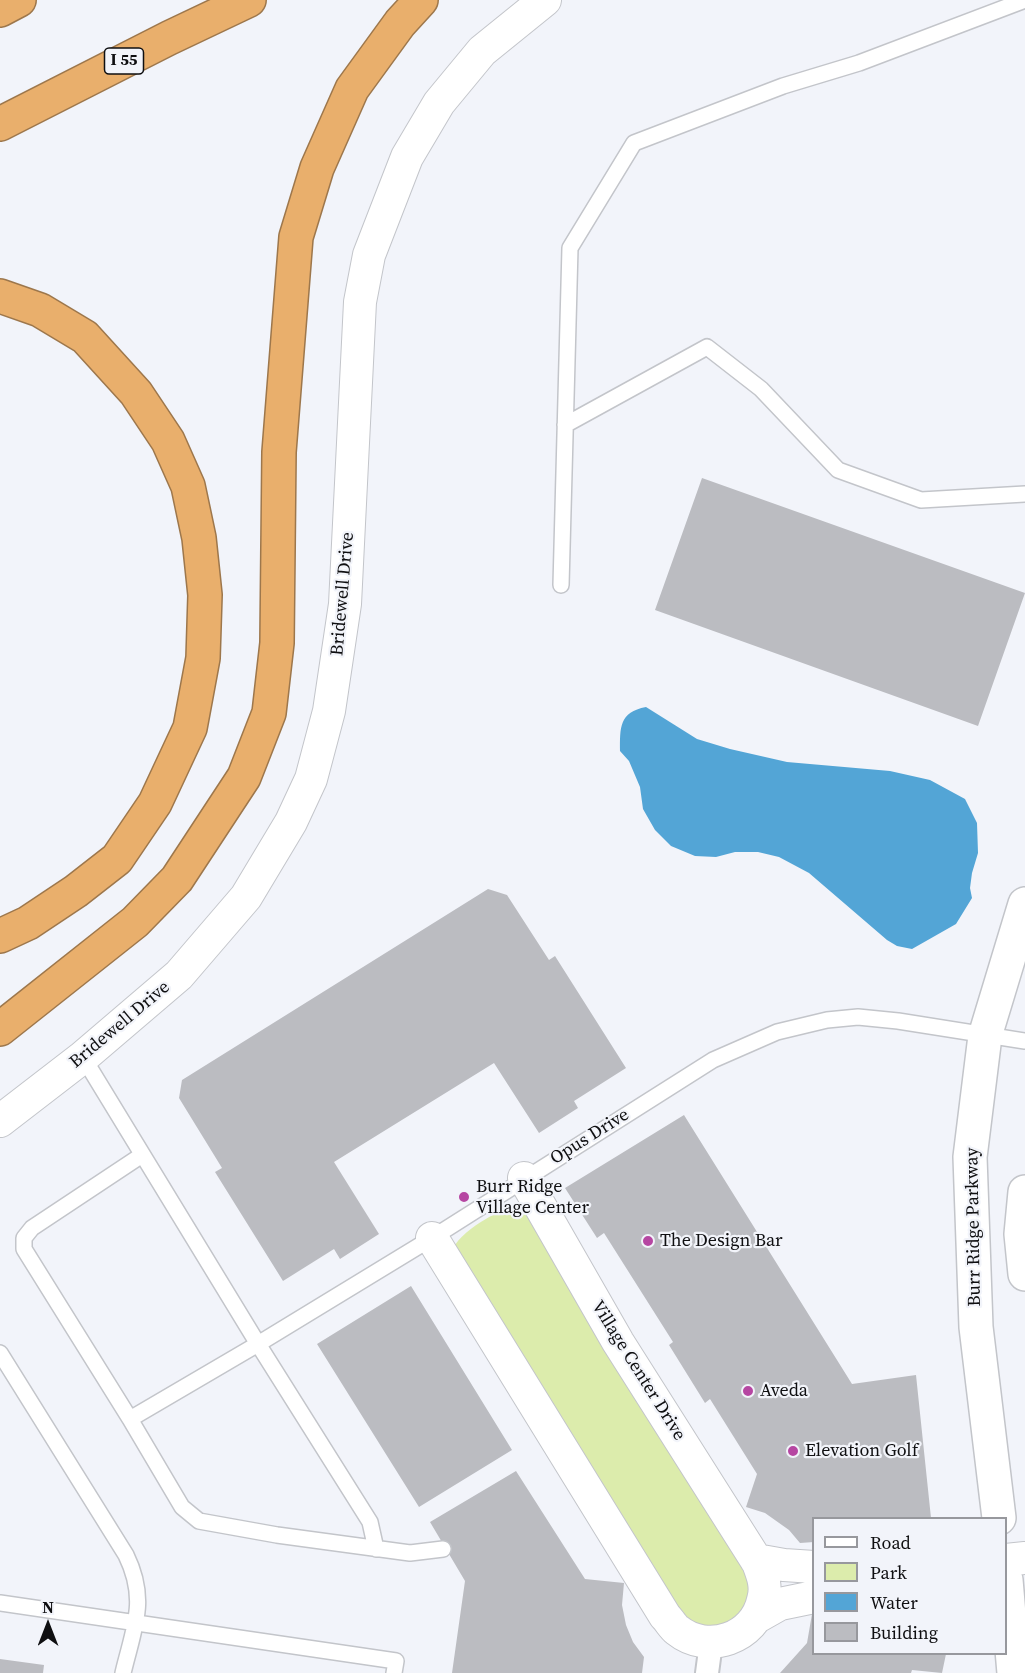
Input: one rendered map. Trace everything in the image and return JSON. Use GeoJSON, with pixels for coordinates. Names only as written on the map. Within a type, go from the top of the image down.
{"type":"FeatureCollection","features":[{"type":"Feature","properties":{"kind":"highway"},"geometry":{"type":"LineString","coordinates":[[0,10],[19,0]]}},
{"type":"Feature","properties":{"kind":"highway","name":"I 55"},"geometry":{"type":"LineString","coordinates":[[0,124],[249,0]]}},
{"type":"Feature","properties":{"kind":"highway"},"geometry":{"type":"LineString","coordinates":[[0,1029],[135,922],[177,879],[244,777],[269,713],[278,643],[279,452],[296,237],[317,168],[352,89],[400,23],[421,0]]}},
{"type":"Feature","properties":{"kind":"highway"},"geometry":{"type":"LineString","coordinates":[[0,296],[40,310],[85,337],[136,393],[168,441],[188,486],[199,538],[205,595],[203,658],[190,729],[154,803],[117,859],[76,891],[28,923],[0,936]]}},
{"type":"Feature","properties":{"kind":"street","name":"Bridewell Drive"},"geometry":{"type":"LineString","coordinates":[[0,1121],[82,1057],[180,975],[225,924],[264,870],[291,822],[310,779],[329,711],[339,654],[345,604],[360,302],[369,255],[407,157],[439,103],[482,51],[545,0]]}},
{"type":"Feature","properties":{"kind":"street","name":"Burr Ridge Parkway"},"geometry":{"type":"LineString","coordinates":[[999,1517],[976,1327],[970,1157],[985,1036],[1025,904]]}},
{"type":"Feature","properties":{"kind":"street","name":"Village Center Drive"},"geometry":{"type":"LineString","coordinates":[[524,1178],[618,1341],[757,1562]]}},
{"type":"Feature","properties":{"kind":"street"},"geometry":{"type":"LineString","coordinates":[[1025,1192],[1023,1234],[1025,1274]]}},
{"type":"Feature","properties":{"kind":"street"},"geometry":{"type":"LineString","coordinates":[[432,1238],[665,1616],[677,1630],[693,1639],[709,1658],[729,1640],[745,1630],[757,1617],[780,1604],[812,1597]]}},
{"type":"Feature","properties":{"kind":"street"},"geometry":{"type":"LineString","coordinates":[[1007,1560],[1025,1558]]}},
{"type":"Feature","properties":{"kind":"street"},"geometry":{"type":"LineString","coordinates":[[757,1617],[764,1599],[764,1581],[757,1562],[812,1566]]}},
{"type":"Feature","properties":{"kind":"street"},"geometry":{"type":"LineString","coordinates":[[1007,1601],[1014,1673]]}},
{"type":"Feature","properties":{"kind":"lane"},"geometry":{"type":"LineString","coordinates":[[561,585],[570,248],[634,143],[783,86],[859,63],[1025,0]]}},
{"type":"Feature","properties":{"kind":"lane"},"geometry":{"type":"LineString","coordinates":[[565,425],[707,347],[761,389],[838,470],[921,500],[1025,494]]}},
{"type":"Feature","properties":{"kind":"lane","name":"Opus Drive"},"geometry":{"type":"LineString","coordinates":[[130,1419],[432,1238],[713,1060],[777,1032],[827,1020],[858,1017],[1025,1041]]}},
{"type":"Feature","properties":{"kind":"lane"},"geometry":{"type":"LineString","coordinates":[[82,1057],[370,1522],[376,1549]]}},
{"type":"Feature","properties":{"kind":"lane"},"geometry":{"type":"LineString","coordinates":[[142,1155],[32,1228],[24,1238],[24,1249],[182,1507],[199,1521],[277,1535],[410,1553],[443,1549]]}},
{"type":"Feature","properties":{"kind":"lane"},"geometry":{"type":"LineString","coordinates":[[0,1353],[126,1555],[133,1571],[139,1602],[123,1673]]}},
{"type":"Feature","properties":{"kind":"lane"},"geometry":{"type":"LineString","coordinates":[[0,1603],[396,1660],[394,1673]]}},
{"type":"Feature","properties":{"kind":"green space"},"geometry":{"type":"Polygon","coordinates":[[[518,1207],[525,1210],[746,1558],[753,1605],[722,1632],[681,1623],[451,1252],[462,1237],[480,1223],[500,1212],[518,1207]]]}},
{"type":"Feature","properties":{"kind":"water"},"geometry":{"type":"Polygon","coordinates":[[[646,707],[697,739],[730,749],[787,762],[890,771],[930,780],[965,799],[977,823],[978,853],[970,888],[972,898],[956,924],[912,949],[897,946],[809,873],[779,857],[758,852],[735,852],[716,857],[695,856],[671,846],[655,830],[643,809],[640,787],[629,761],[620,751],[623,722],[637,709],[646,707]]]}},
{"type":"Feature","properties":{"kind":"building"},"geometry":{"type":"Polygon","coordinates":[[[702,478],[1025,593],[978,726],[655,610],[702,478]]]}},
{"type":"Feature","properties":{"kind":"building"},"geometry":{"type":"Polygon","coordinates":[[[488,889],[507,895],[549,960],[555,956],[626,1068],[574,1101],[578,1108],[539,1133],[494,1063],[334,1162],[379,1234],[340,1259],[334,1249],[283,1281],[215,1172],[222,1168],[179,1098],[182,1080],[488,889]]]}},
{"type":"Feature","properties":{"kind":"building"},"geometry":{"type":"Polygon","coordinates":[[[684,1115],[852,1384],[916,1375],[931,1517],[812,1517],[812,1542],[800,1543],[789,1530],[765,1513],[746,1507],[757,1474],[710,1399],[705,1403],[669,1345],[673,1342],[604,1233],[597,1238],[565,1188],[684,1115]]]}},
{"type":"Feature","properties":{"kind":"building"},"geometry":{"type":"Polygon","coordinates":[[[411,1286],[512,1450],[419,1507],[317,1344],[411,1286]]]}},
{"type":"Feature","properties":{"kind":"building"},"geometry":{"type":"Polygon","coordinates":[[[516,1471],[585,1579],[624,1583],[622,1605],[626,1625],[633,1642],[644,1657],[642,1673],[452,1673],[465,1581],[430,1522],[516,1471]]]}},
{"type":"Feature","properties":{"kind":"building"},"geometry":{"type":"Polygon","coordinates":[[[812,1614],[812,1655],[946,1655],[942,1673],[912,1670],[911,1673],[780,1673],[807,1643],[812,1614]]]}},
{"type":"Feature","properties":{"kind":"building"},"geometry":{"type":"Polygon","coordinates":[[[0,1659],[44,1665],[43,1673],[0,1673],[0,1659]]]}},
{"type":"Feature","properties":{"kind":"place","name":"Burr Ridge Village Center"},"geometry":{"type":"Point","coordinates":[464,1197]}},
{"type":"Feature","properties":{"kind":"place","name":"The Design Bar"},"geometry":{"type":"Point","coordinates":[648,1241]}},
{"type":"Feature","properties":{"kind":"place","name":"Aveda"},"geometry":{"type":"Point","coordinates":[748,1391]}},
{"type":"Feature","properties":{"kind":"place","name":"Elevation Golf"},"geometry":{"type":"Point","coordinates":[793,1451]}}]}
